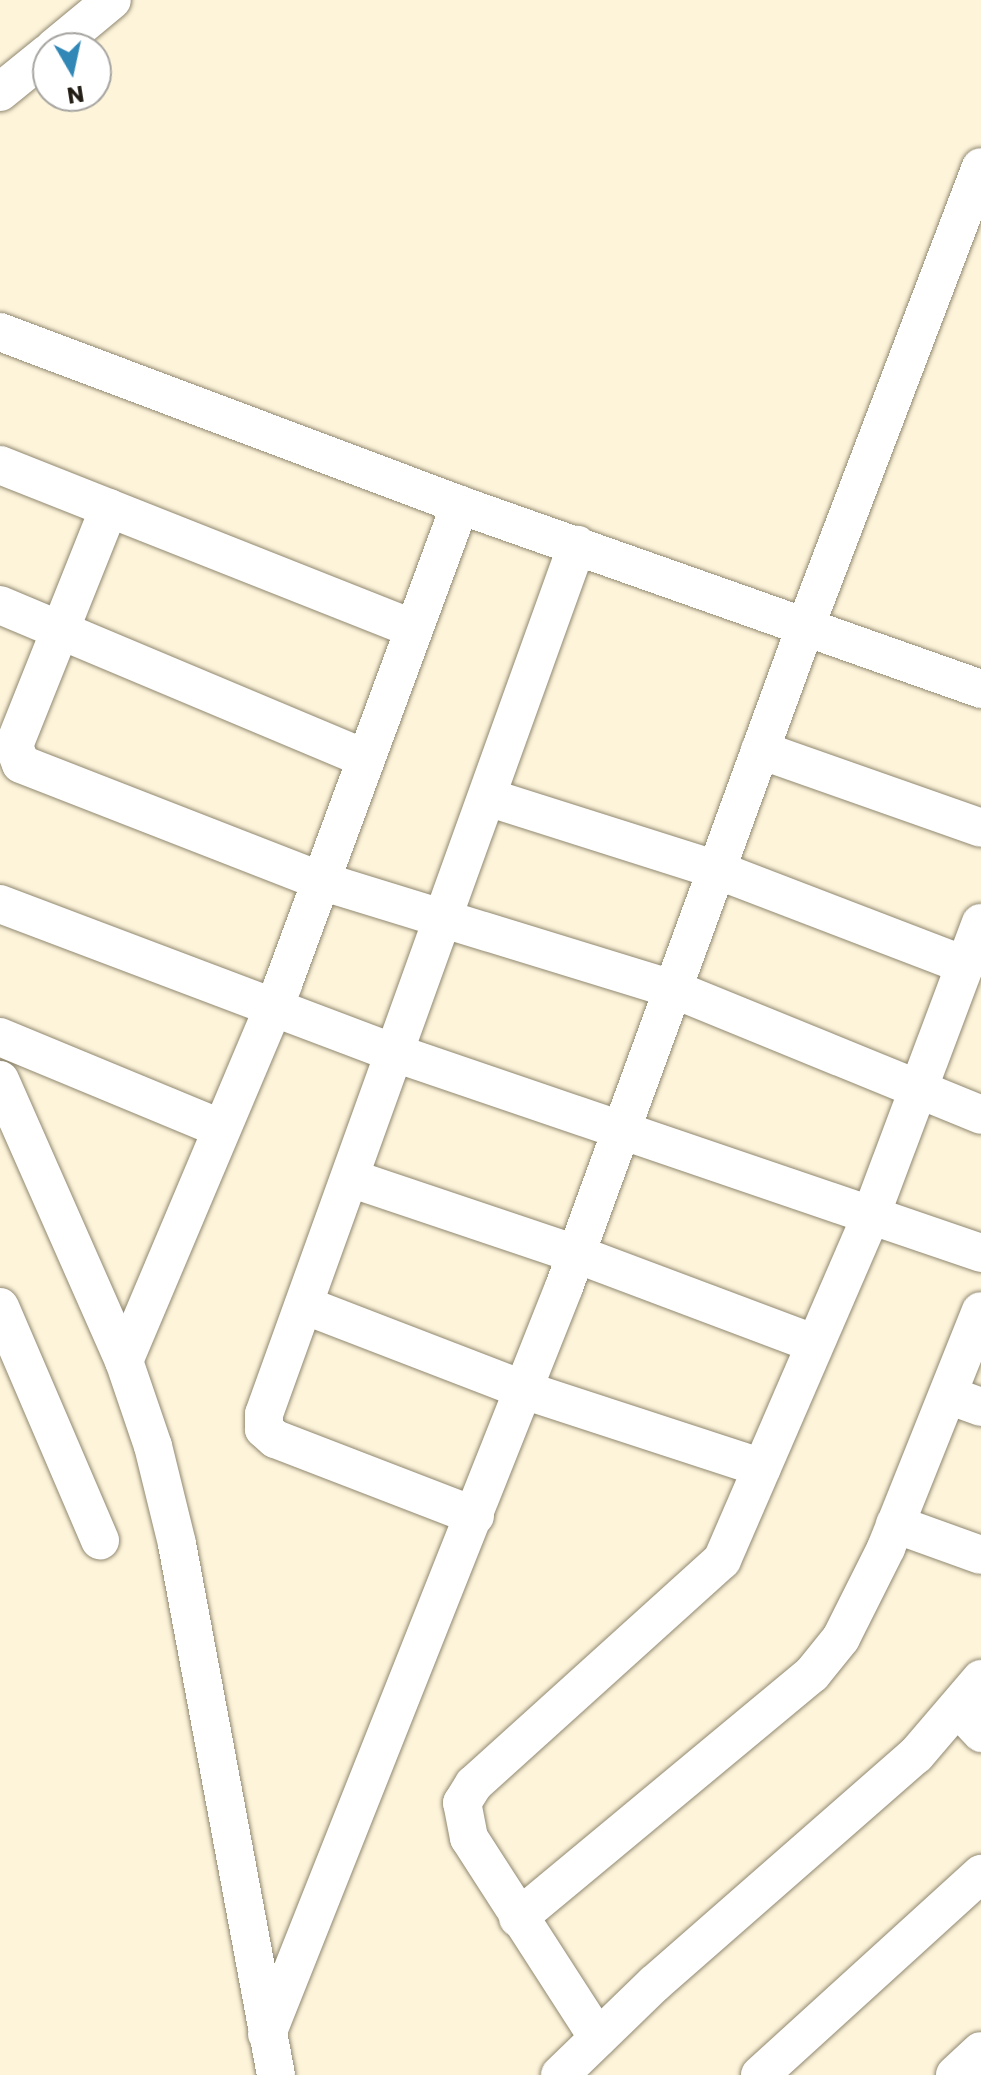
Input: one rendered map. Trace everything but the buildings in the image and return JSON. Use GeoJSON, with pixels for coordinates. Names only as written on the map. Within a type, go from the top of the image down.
{"type":"FeatureCollection","features":[{"type":"Feature","properties":{"kind":"street"},"geometry":{"type":"LineString","coordinates":[[73,32],[112,0]]}},
{"type":"Feature","properties":{"kind":"street"},"geometry":{"type":"LineString","coordinates":[[0,92],[32,66]]}},
{"type":"Feature","properties":{"kind":"street"},"geometry":{"type":"LineString","coordinates":[[267,2034],[524,1390],[623,1129],[806,625],[981,167]]}},
{"type":"Feature","properties":{"kind":"street"},"geometry":{"type":"LineString","coordinates":[[0,332],[460,505],[981,689]]}},
{"type":"Feature","properties":{"kind":"street"},"geometry":{"type":"LineString","coordinates":[[0,465],[414,629]]}},
{"type":"Feature","properties":{"kind":"street"},"geometry":{"type":"LineString","coordinates":[[124,1361],[273,1007],[460,505]]}},
{"type":"Feature","properties":{"kind":"street"},"geometry":{"type":"LineString","coordinates":[[109,508],[14,746],[21,764],[321,881],[673,989],[981,1115]]}},
{"type":"Feature","properties":{"kind":"street"},"geometry":{"type":"LineString","coordinates":[[475,1516],[275,1439],[264,1429],[264,1414],[577,545]]}},
{"type":"Feature","properties":{"kind":"street"},"geometry":{"type":"LineString","coordinates":[[0,605],[366,759]]}},
{"type":"Feature","properties":{"kind":"street"},"geometry":{"type":"LineString","coordinates":[[760,750],[981,828]]}},
{"type":"Feature","properties":{"kind":"street"},"geometry":{"type":"LineString","coordinates":[[487,797],[717,870],[965,965]]}},
{"type":"Feature","properties":{"kind":"street"},"geometry":{"type":"LineString","coordinates":[[0,904],[395,1053],[981,1253]]}},
{"type":"Feature","properties":{"kind":"street"},"geometry":{"type":"LineString","coordinates":[[598,2038],[469,1838],[461,1813],[466,1794],[704,1580],[722,1560],[871,1215],[981,923]]}},
{"type":"Feature","properties":{"kind":"street"},"geometry":{"type":"LineString","coordinates":[[0,1037],[222,1129]]}},
{"type":"Feature","properties":{"kind":"street"},"geometry":{"type":"LineString","coordinates":[[0,1080],[124,1361],[177,1544],[276,2075]]}},
{"type":"Feature","properties":{"kind":"street"},"geometry":{"type":"LineString","coordinates":[[350,1178],[576,1254],[815,1344]]}},
{"type":"Feature","properties":{"kind":"street"},"geometry":{"type":"LineString","coordinates":[[304,1305],[524,1390],[762,1468]]}},
{"type":"Feature","properties":{"kind":"street"},"geometry":{"type":"LineString","coordinates":[[0,1307],[100,1540]]}},
{"type":"Feature","properties":{"kind":"street"},"geometry":{"type":"LineString","coordinates":[[518,1918],[812,1674],[841,1638],[895,1524],[964,1401],[981,1311]]}},
{"type":"Feature","properties":{"kind":"street"},"geometry":{"type":"LineString","coordinates":[[895,1524],[981,1555]]}},
{"type":"Feature","properties":{"kind":"street"},"geometry":{"type":"LineString","coordinates":[[560,2075],[916,1755],[974,1707]]}},
{"type":"Feature","properties":{"kind":"street"},"geometry":{"type":"LineString","coordinates":[[760,2075],[981,1874]]}},
{"type":"Feature","properties":{"kind":"street"},"geometry":{"type":"LineString","coordinates":[[955,2075],[981,2051]]}}]}
